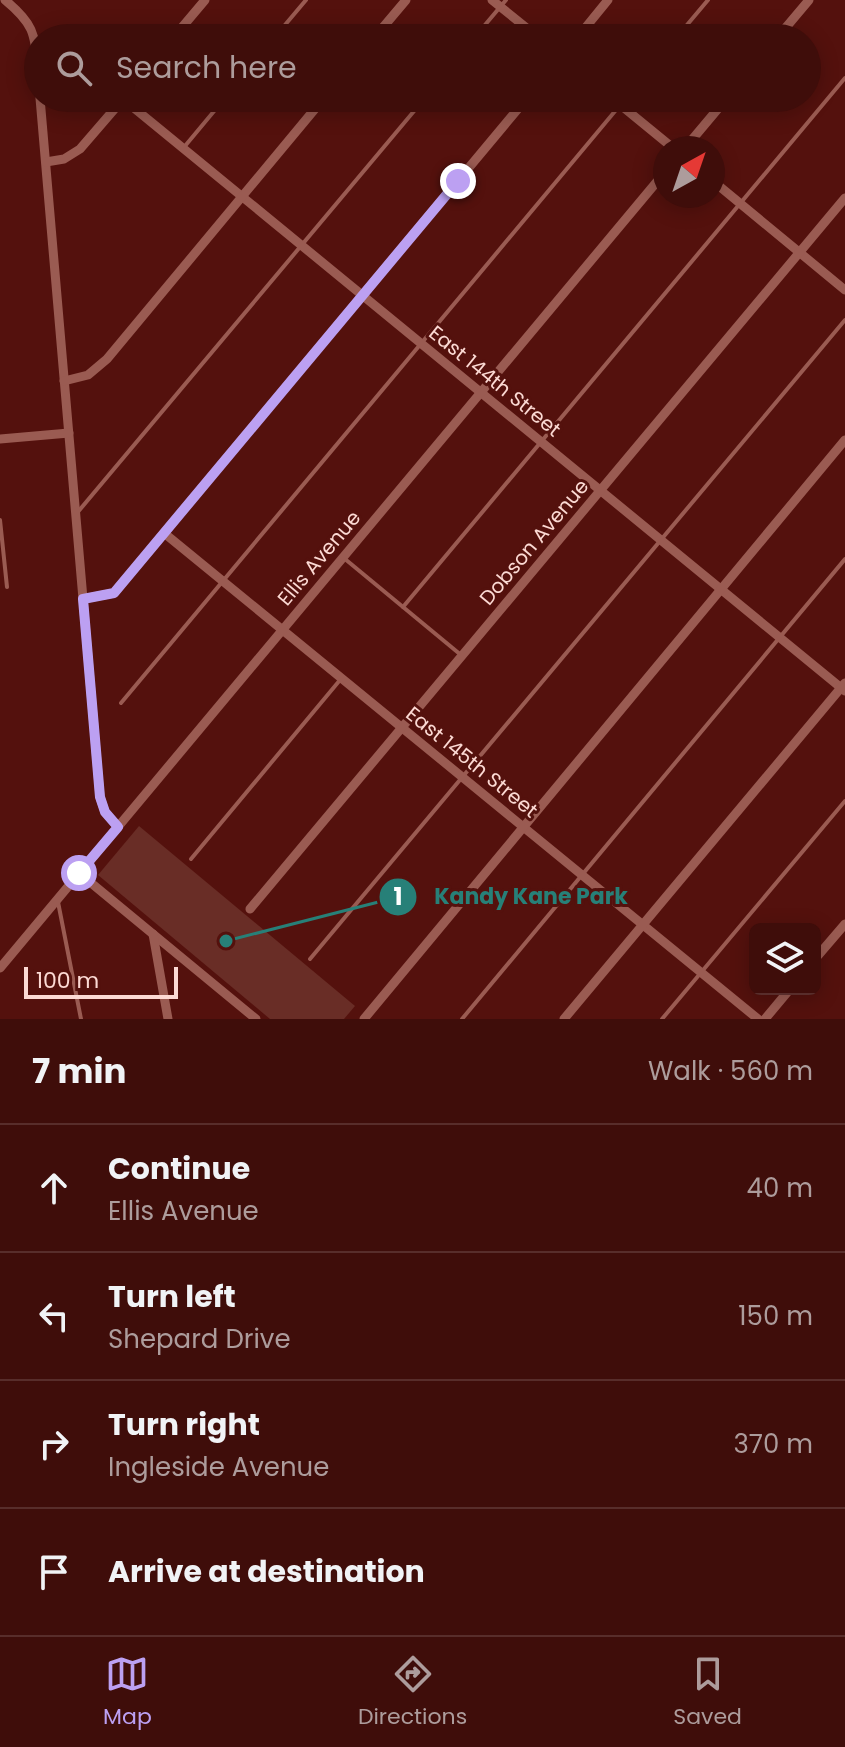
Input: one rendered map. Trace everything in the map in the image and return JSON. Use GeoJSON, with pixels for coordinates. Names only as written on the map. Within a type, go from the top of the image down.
{"type":"FeatureCollection","features":[{"type":"Feature","properties":{"kind":"street"},"geometry":{"type":"LineString","coordinates":[[5,0],[29,24]]}},
{"type":"Feature","properties":{"kind":"street"},"geometry":{"type":"LineString","coordinates":[[185,24],[205,0]]}},
{"type":"Feature","properties":{"kind":"street"},"geometry":{"type":"LineString","coordinates":[[386,24],[406,0]]}},
{"type":"Feature","properties":{"kind":"street"},"geometry":{"type":"LineString","coordinates":[[588,24],[608,0]]}},
{"type":"Feature","properties":{"kind":"street"},"geometry":{"type":"LineString","coordinates":[[789,24],[809,0]]}},
{"type":"Feature","properties":{"kind":"street"},"geometry":{"type":"LineString","coordinates":[[499,2],[523,24]]}},
{"type":"Feature","properties":{"kind":"street"},"geometry":{"type":"LineString","coordinates":[[41,112],[100,797],[105,812],[118,827]]}},
{"type":"Feature","properties":{"kind":"street"},"geometry":{"type":"LineString","coordinates":[[46,162],[72,156],[111,112]]}},
{"type":"Feature","properties":{"kind":"street","name":"East 144th Street"},"geometry":{"type":"LineString","coordinates":[[140,112],[844,687]]}},
{"type":"Feature","properties":{"kind":"street"},"geometry":{"type":"LineString","coordinates":[[64,381],[81,378],[97,369],[312,112]]}},
{"type":"Feature","properties":{"kind":"street"},"geometry":{"type":"LineString","coordinates":[[83,599],[114,593],[515,112]]}},
{"type":"Feature","properties":{"kind":"street"},"geometry":{"type":"LineString","coordinates":[[634,112],[660,136]]}},
{"type":"Feature","properties":{"kind":"street"},"geometry":{"type":"LineString","coordinates":[[695,136],[715,112]]}},
{"type":"Feature","properties":{"kind":"street","name":"Ellis Avenue"},"geometry":{"type":"LineString","coordinates":[[0,968],[653,186]]}},
{"type":"Feature","properties":{"kind":"street"},"geometry":{"type":"LineString","coordinates":[[725,191],[845,290]]}},
{"type":"Feature","properties":{"kind":"street","name":"Dobson Avenue"},"geometry":{"type":"LineString","coordinates":[[250,909],[845,198]]}},
{"type":"Feature","properties":{"kind":"street"},"geometry":{"type":"LineString","coordinates":[[0,439],[69,433]]}},
{"type":"Feature","properties":{"kind":"street"},"geometry":{"type":"LineString","coordinates":[[364,1019],[845,440]]}},
{"type":"Feature","properties":{"kind":"street","name":"East 145th Street"},"geometry":{"type":"LineString","coordinates":[[164,533],[758,1019]]}},
{"type":"Feature","properties":{"kind":"street"},"geometry":{"type":"LineString","coordinates":[[564,1019],[844,687]]}},
{"type":"Feature","properties":{"kind":"street"},"geometry":{"type":"LineString","coordinates":[[79,873],[256,1019]]}},
{"type":"Feature","properties":{"kind":"street"},"geometry":{"type":"LineString","coordinates":[[821,952],[845,924]]}},
{"type":"Feature","properties":{"kind":"street"},"geometry":{"type":"LineString","coordinates":[[153,934],[168,1019]]}},
{"type":"Feature","properties":{"kind":"street"},"geometry":{"type":"LineString","coordinates":[[765,1019],[785,995]]}},
{"type":"Feature","properties":{"kind":"lane"},"geometry":{"type":"LineString","coordinates":[[286,24],[306,0]]}},
{"type":"Feature","properties":{"kind":"lane"},"geometry":{"type":"LineString","coordinates":[[688,24],[708,0]]}},
{"type":"Feature","properties":{"kind":"lane"},"geometry":{"type":"LineString","coordinates":[[484,24],[499,2]]}},
{"type":"Feature","properties":{"kind":"lane"},"geometry":{"type":"LineString","coordinates":[[821,107],[845,78]]}},
{"type":"Feature","properties":{"kind":"lane"},"geometry":{"type":"LineString","coordinates":[[183,148],[213,112]]}},
{"type":"Feature","properties":{"kind":"lane"},"geometry":{"type":"LineString","coordinates":[[76,514],[413,112]]}},
{"type":"Feature","properties":{"kind":"lane"},"geometry":{"type":"LineString","coordinates":[[121,703],[615,112]]}},
{"type":"Feature","properties":{"kind":"lane"},"geometry":{"type":"LineString","coordinates":[[403,607],[817,112]]}},
{"type":"Feature","properties":{"kind":"lane"},"geometry":{"type":"LineString","coordinates":[[310,959],[845,320]]}},
{"type":"Feature","properties":{"kind":"lane"},"geometry":{"type":"LineString","coordinates":[[0,520],[7,587]]}},
{"type":"Feature","properties":{"kind":"lane"},"geometry":{"type":"LineString","coordinates":[[343,557],[462,656]]}},
{"type":"Feature","properties":{"kind":"lane"},"geometry":{"type":"LineString","coordinates":[[462,1019],[845,559]]}},
{"type":"Feature","properties":{"kind":"lane"},"geometry":{"type":"LineString","coordinates":[[191,859],[342,678]]}},
{"type":"Feature","properties":{"kind":"lane"},"geometry":{"type":"LineString","coordinates":[[662,1019],[845,801]]}},
{"type":"Feature","properties":{"kind":"lane"},"geometry":{"type":"LineString","coordinates":[[57,899],[81,1019]]}},
{"type":"Feature","properties":{"kind":"shaded area"},"geometry":{"type":"Polygon","coordinates":[[[139,826],[355,1006],[344,1019],[270,1019],[98,875],[139,826]]]}},
{"type":"Feature","properties":{"kind":"place","name":"Kandy Kane Park"},"geometry":{"type":"Point","coordinates":[226,941]}},
{"type":"Feature","properties":{"kind":"route"},"geometry":{"type":"LineString","coordinates":[[79,873],[118,827],[105,812],[100,797],[83,599],[114,593],[458,181]]}}]}
